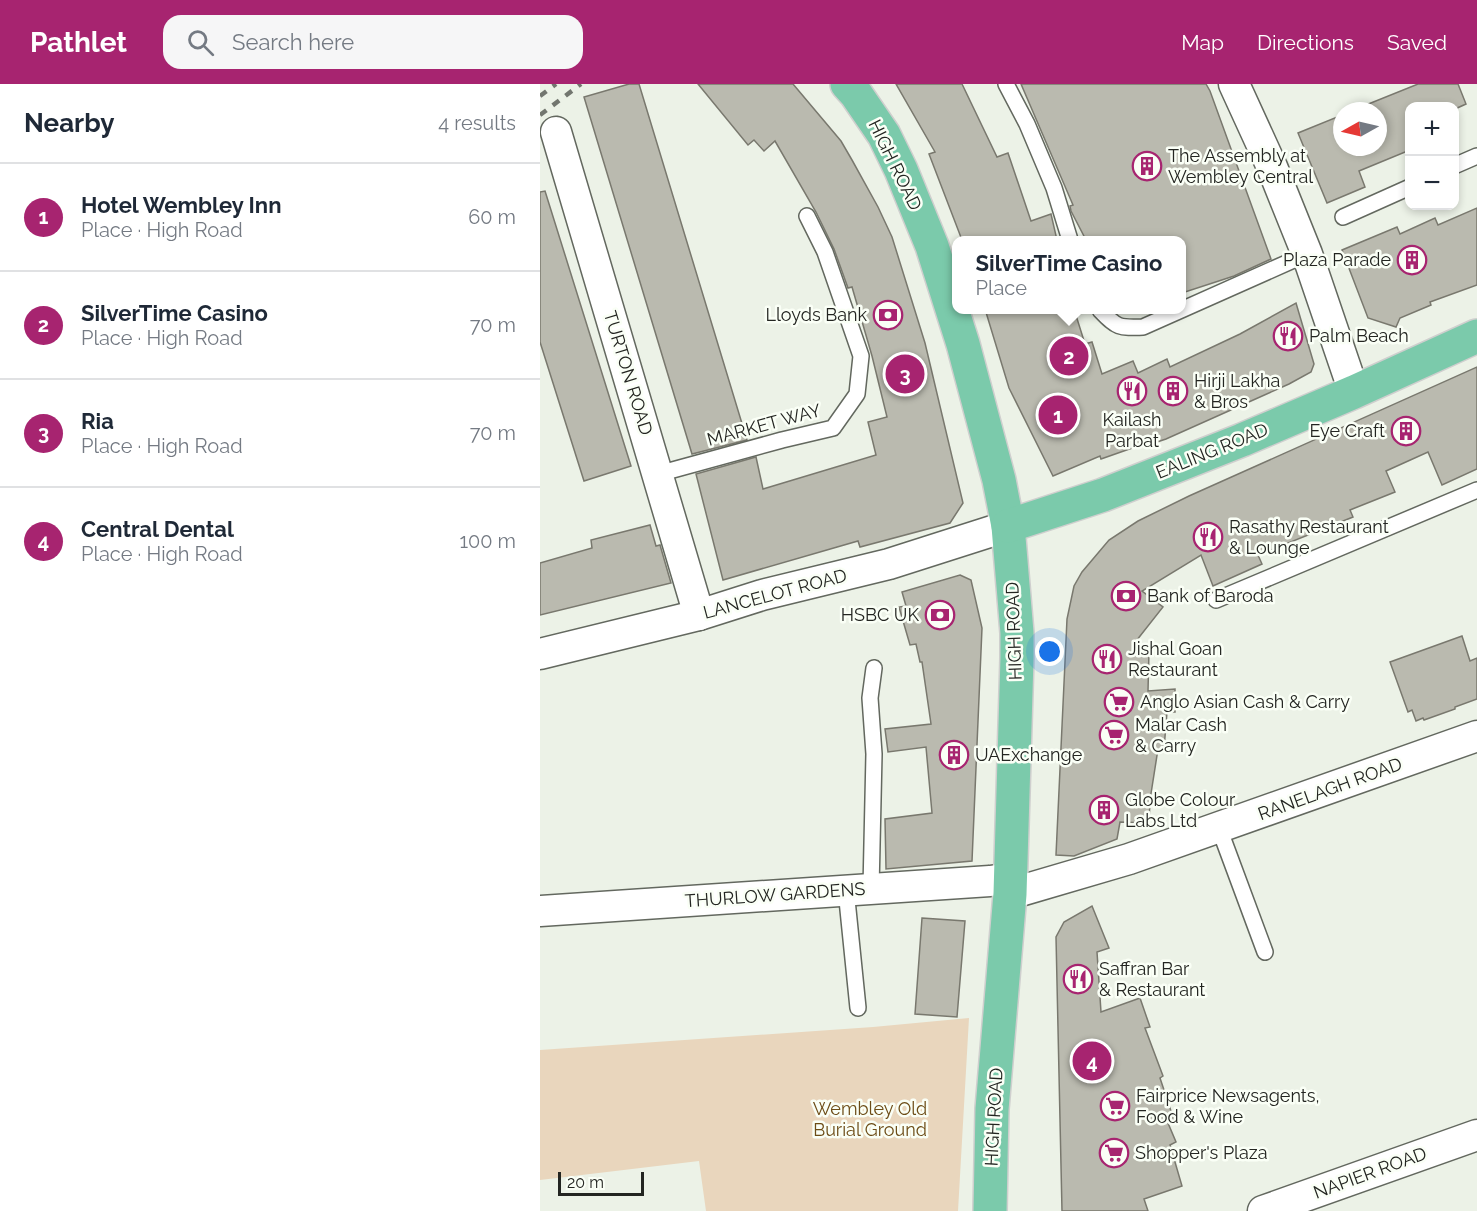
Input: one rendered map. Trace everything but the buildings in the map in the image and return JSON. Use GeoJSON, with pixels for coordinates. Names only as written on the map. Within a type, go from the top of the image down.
{"type":"FeatureCollection","features":[{"type":"Feature","properties":{"kind":"main road","name":"HIGH ROAD"},"geometry":{"type":"LineString","coordinates":[[847,84],[884,135],[901,170],[932,246],[952,309]]}},
{"type":"Feature","properties":{"kind":"main road","name":"HIGH ROAD"},"geometry":{"type":"LineString","coordinates":[[954,314],[999,480],[1008,526],[1017,633],[1010,886],[992,1108],[990,1211]]}},
{"type":"Feature","properties":{"kind":"main road","name":"EALING ROAD"},"geometry":{"type":"LineString","coordinates":[[1008,526],[1103,495],[1242,440],[1476,339]]}},
{"type":"Feature","properties":{"kind":"street"},"geometry":{"type":"LineString","coordinates":[[1234,84],[1272,167],[1306,254],[1354,392]]}},
{"type":"Feature","properties":{"kind":"street","name":"TURTON ROAD"},"geometry":{"type":"LineString","coordinates":[[556,132],[699,615]]}},
{"type":"Feature","properties":{"kind":"street","name":"LANCELOT ROAD"},"geometry":{"type":"LineString","coordinates":[[540,654],[699,615],[762,595],[889,564],[1008,526]]}},
{"type":"Feature","properties":{"kind":"street","name":"RANELAGH ROAD"},"geometry":{"type":"LineString","coordinates":[[1010,886],[1129,860],[1477,736]]}},
{"type":"Feature","properties":{"kind":"street","name":"THURLOW GARDENS"},"geometry":{"type":"LineString","coordinates":[[540,911],[990,881],[1010,886]]}},
{"type":"Feature","properties":{"kind":"street","name":"NAPIER ROAD"},"geometry":{"type":"LineString","coordinates":[[1263,1211],[1477,1135]]}},
{"type":"Feature","properties":{"kind":"lane"},"geometry":{"type":"LineString","coordinates":[[1006,84],[1027,124],[1054,188],[1069,236]]}},
{"type":"Feature","properties":{"kind":"lane"},"geometry":{"type":"LineString","coordinates":[[1459,164],[1477,156]]}},
{"type":"Feature","properties":{"kind":"lane"},"geometry":{"type":"LineString","coordinates":[[1343,217],[1405,189]]}},
{"type":"Feature","properties":{"kind":"lane","name":"MARKET WAY"},"geometry":{"type":"LineString","coordinates":[[658,474],[833,428],[857,394],[861,356],[825,252],[807,216]]}},
{"type":"Feature","properties":{"kind":"lane"},"geometry":{"type":"LineString","coordinates":[[1186,308],[1306,254]]}},
{"type":"Feature","properties":{"kind":"lane"},"geometry":{"type":"LineString","coordinates":[[1104,314],[1112,323],[1123,328],[1143,327],[1172,314]]}},
{"type":"Feature","properties":{"kind":"lane"},"geometry":{"type":"LineString","coordinates":[[1216,600],[1477,490]]}},
{"type":"Feature","properties":{"kind":"lane"},"geometry":{"type":"LineString","coordinates":[[858,1008],[859,890],[874,754],[870,698],[874,668]]}},
{"type":"Feature","properties":{"kind":"lane"},"geometry":{"type":"LineString","coordinates":[[1219,828],[1265,952]]}},
{"type":"Feature","properties":{"kind":"green space","name":"Wembley Old Burial Ground"},"geometry":{"type":"Polygon","coordinates":[[[969,1018],[958,1211],[706,1211],[699,1161],[540,1180],[540,1050],[873,1027],[969,1018]]]}},
{"type":"Feature","properties":{"kind":"railway"},"geometry":{"type":"LineString","coordinates":[[540,96],[556,84]]}},
{"type":"Feature","properties":{"kind":"railway"},"geometry":{"type":"LineString","coordinates":[[540,115],[581,84]]}},
{"type":"Feature","properties":{"kind":"place","name":"The Assembly at Wembley Central"},"geometry":{"type":"Point","coordinates":[1147,166]}},
{"type":"Feature","properties":{"kind":"place","name":"Plaza Parade"},"geometry":{"type":"Point","coordinates":[1412,260]}},
{"type":"Feature","properties":{"kind":"place","name":"Lloyds Bank"},"geometry":{"type":"Point","coordinates":[888,315]}},
{"type":"Feature","properties":{"kind":"place","name":"Palm Beach"},"geometry":{"type":"Point","coordinates":[1288,336]}},
{"type":"Feature","properties":{"kind":"place","name":"SilverTime Casino"},"geometry":{"type":"Point","coordinates":[1069,356]}},
{"type":"Feature","properties":{"kind":"place","name":"Ria"},"geometry":{"type":"Point","coordinates":[905,374]}},
{"type":"Feature","properties":{"kind":"place","name":"Kailash Parbat"},"geometry":{"type":"Point","coordinates":[1132,391]}},
{"type":"Feature","properties":{"kind":"place","name":"Hirji Lakha & Bros"},"geometry":{"type":"Point","coordinates":[1173,391]}},
{"type":"Feature","properties":{"kind":"place","name":"Hotel Wembley Inn"},"geometry":{"type":"Point","coordinates":[1058,415]}},
{"type":"Feature","properties":{"kind":"place","name":"Eye Craft"},"geometry":{"type":"Point","coordinates":[1406,431]}},
{"type":"Feature","properties":{"kind":"place","name":"Rasathy Restaurant & Lounge"},"geometry":{"type":"Point","coordinates":[1208,537]}},
{"type":"Feature","properties":{"kind":"place","name":"Bank of Baroda"},"geometry":{"type":"Point","coordinates":[1126,596]}},
{"type":"Feature","properties":{"kind":"place","name":"HSBC UK"},"geometry":{"type":"Point","coordinates":[940,615]}},
{"type":"Feature","properties":{"kind":"place","name":"Jishal Goan Restaurant"},"geometry":{"type":"Point","coordinates":[1107,659]}},
{"type":"Feature","properties":{"kind":"place","name":"Anglo Asian Cash & Carry"},"geometry":{"type":"Point","coordinates":[1119,702]}},
{"type":"Feature","properties":{"kind":"place","name":"Malar Cash & Carry"},"geometry":{"type":"Point","coordinates":[1114,735]}},
{"type":"Feature","properties":{"kind":"place","name":"UAExchange"},"geometry":{"type":"Point","coordinates":[954,755]}},
{"type":"Feature","properties":{"kind":"place","name":"Globe Colour Labs Ltd"},"geometry":{"type":"Point","coordinates":[1104,810]}},
{"type":"Feature","properties":{"kind":"place","name":"Saffran Bar & Restaurant"},"geometry":{"type":"Point","coordinates":[1078,979]}},
{"type":"Feature","properties":{"kind":"place","name":"Central Dental"},"geometry":{"type":"Point","coordinates":[1092,1061]}},
{"type":"Feature","properties":{"kind":"place","name":"Fairprice Newsagents, Food & Wine"},"geometry":{"type":"Point","coordinates":[1115,1106]}},
{"type":"Feature","properties":{"kind":"place","name":"Shopper's Plaza"},"geometry":{"type":"Point","coordinates":[1114,1153]}}]}
